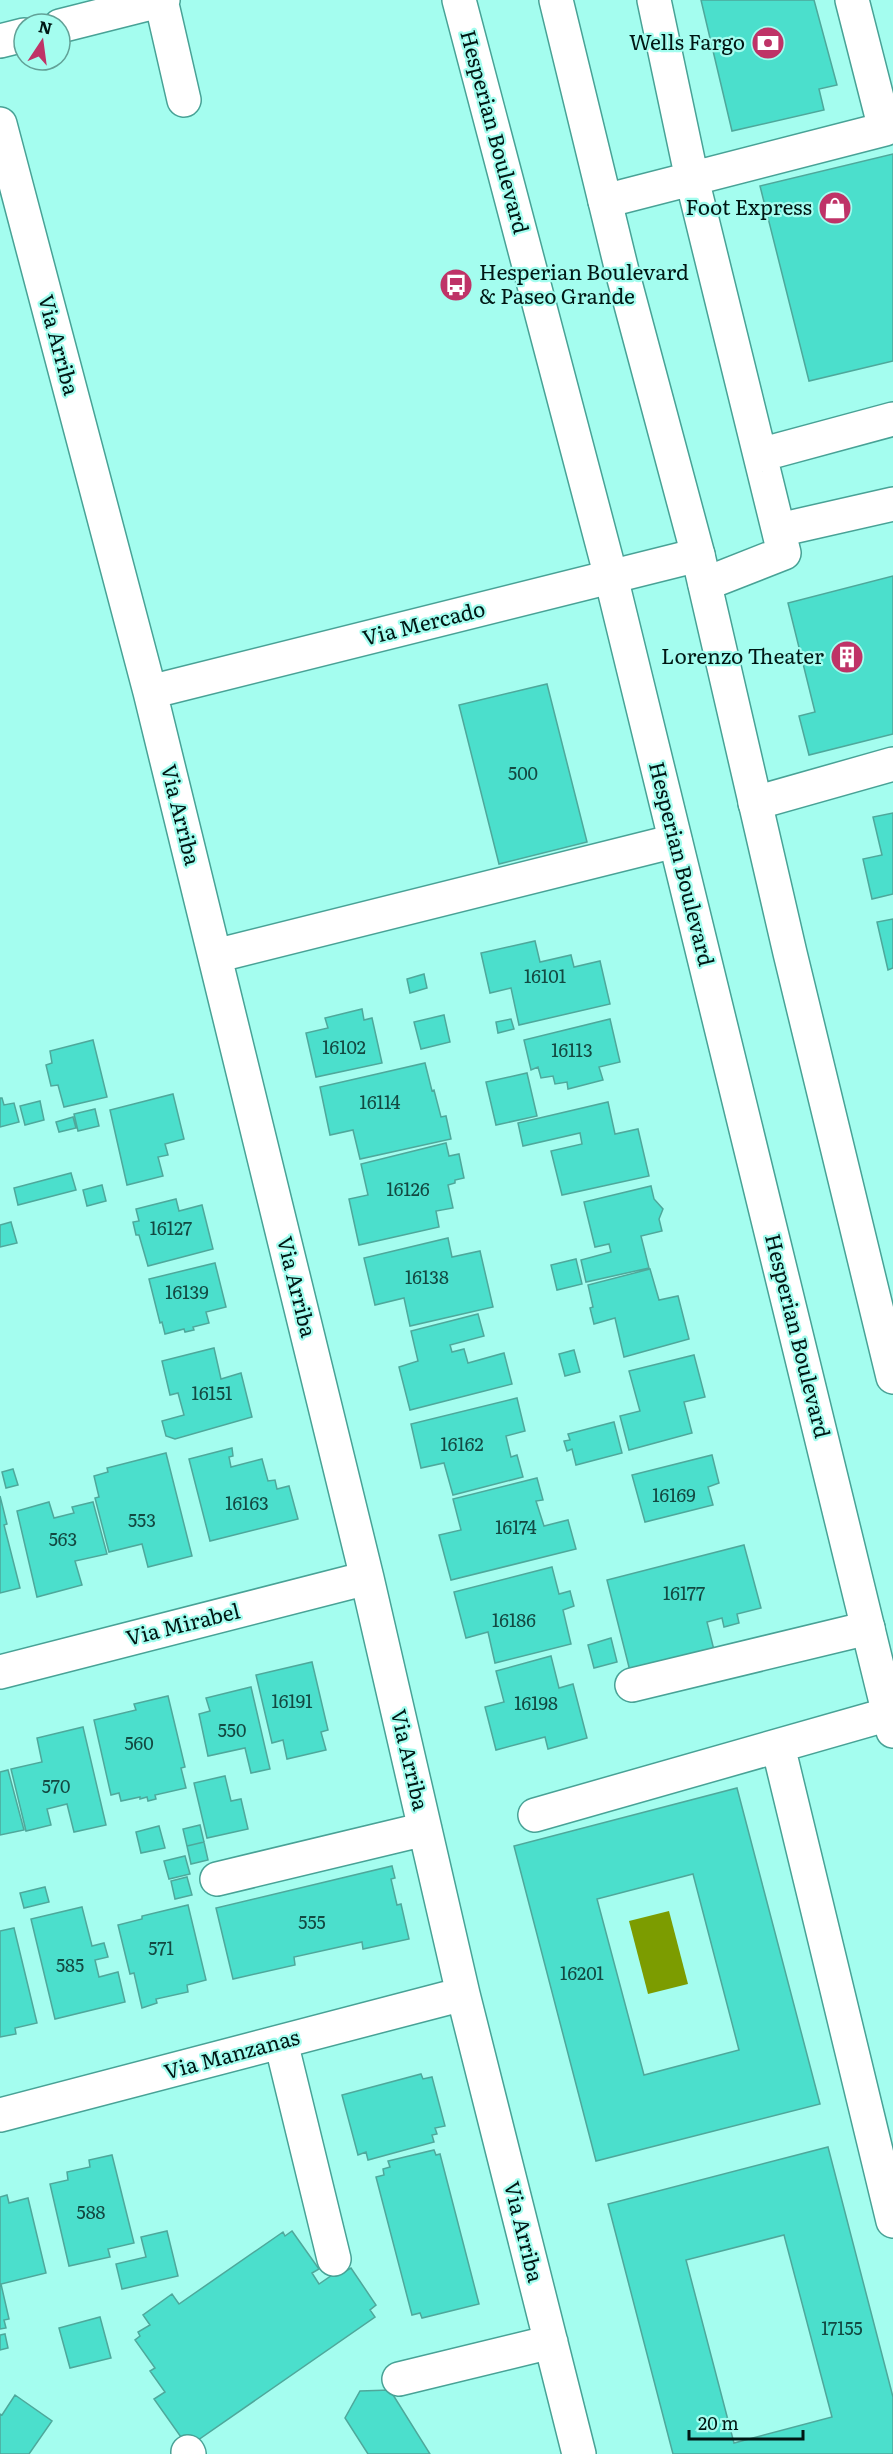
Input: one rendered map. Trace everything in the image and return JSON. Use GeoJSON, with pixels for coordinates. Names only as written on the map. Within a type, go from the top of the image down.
{"type":"FeatureCollection","features":[{"type":"Feature","properties":{"kind":"street"},"geometry":{"type":"LineString","coordinates":[[72,23],[162,0],[184,100]]}},
{"type":"Feature","properties":{"kind":"street","name":"Hesperian Boulevard"},"geometry":{"type":"LineString","coordinates":[[459,0],[611,577],[891,1722]]}},
{"type":"Feature","properties":{"kind":"street"},"geometry":{"type":"LineString","coordinates":[[556,0],[605,201],[701,570],[893,1377]]}},
{"type":"Feature","properties":{"kind":"street"},"geometry":{"type":"LineString","coordinates":[[654,0],[692,179],[778,530],[893,504]]}},
{"type":"Feature","properties":{"kind":"street"},"geometry":{"type":"LineString","coordinates":[[605,201],[889,128],[852,0]]}},
{"type":"Feature","properties":{"kind":"street","name":"Via Arriba"},"geometry":{"type":"LineString","coordinates":[[0,124],[150,692],[367,1578],[463,1994],[579,2454]]}},
{"type":"Feature","properties":{"kind":"street"},"geometry":{"type":"LineString","coordinates":[[760,455],[893,419]]}},
{"type":"Feature","properties":{"kind":"street","name":"Via Mercado"},"geometry":{"type":"LineString","coordinates":[[150,692],[611,577],[701,570],[784,553],[778,530]]}},
{"type":"Feature","properties":{"kind":"street"},"geometry":{"type":"LineString","coordinates":[[755,803],[893,764]]}},
{"type":"Feature","properties":{"kind":"street"},"geometry":{"type":"LineString","coordinates":[[215,956],[675,841]]}},
{"type":"Feature","properties":{"kind":"street","name":"Via Mirabel"},"geometry":{"type":"LineString","coordinates":[[0,1672],[367,1578]]}},
{"type":"Feature","properties":{"kind":"street"},"geometry":{"type":"LineString","coordinates":[[632,1684],[868,1628]]}},
{"type":"Feature","properties":{"kind":"street"},"geometry":{"type":"LineString","coordinates":[[535,1815],[778,1746],[891,1722]]}},
{"type":"Feature","properties":{"kind":"street"},"geometry":{"type":"LineString","coordinates":[[778,1746],[881,2118],[893,2221]]}},
{"type":"Feature","properties":{"kind":"street"},"geometry":{"type":"LineString","coordinates":[[217,1879],[425,1829]]}},
{"type":"Feature","properties":{"kind":"street","name":"Via Manzanas"},"geometry":{"type":"LineString","coordinates":[[0,2115],[463,1994]]}},
{"type":"Feature","properties":{"kind":"street"},"geometry":{"type":"LineString","coordinates":[[281,2042],[334,2259]]}},
{"type":"Feature","properties":{"kind":"street"},"geometry":{"type":"LineString","coordinates":[[399,2379],[551,2342]]}},
{"type":"Feature","properties":{"kind":"shaded area"},"geometry":{"type":"Polygon","coordinates":[[[669,1911],[688,1984],[648,1994],[629,1921],[669,1911]]]}},
{"type":"Feature","properties":{"kind":"building","name":"Wells Fargo"},"geometry":{"type":"Polygon","coordinates":[[[701,0],[814,0],[837,85],[819,89],[824,110],[732,131],[701,0]]]}},
{"type":"Feature","properties":{"kind":"building"},"geometry":{"type":"Polygon","coordinates":[[[893,154],[893,361],[809,381],[760,186],[893,154]]]}},
{"type":"Feature","properties":{"kind":"building","name":"Lorenzo Theater"},"geometry":{"type":"Polygon","coordinates":[[[893,576],[893,734],[809,755],[799,716],[815,712],[788,603],[893,576]]]}},
{"type":"Feature","properties":{"kind":"building"},"geometry":{"type":"Polygon","coordinates":[[[547,684],[587,842],[499,864],[459,705],[547,684]]]}},
{"type":"Feature","properties":{"kind":"building"},"geometry":{"type":"Polygon","coordinates":[[[893,813],[893,894],[872,899],[863,859],[882,855],[873,817],[893,813]]]}},
{"type":"Feature","properties":{"kind":"building"},"geometry":{"type":"Polygon","coordinates":[[[893,919],[893,968],[888,970],[877,922],[893,919]]]}},
{"type":"Feature","properties":{"kind":"building"},"geometry":{"type":"Polygon","coordinates":[[[535,941],[540,962],[571,955],[574,967],[600,961],[610,1004],[519,1025],[511,988],[490,993],[481,953],[535,941]]]}},
{"type":"Feature","properties":{"kind":"building"},"geometry":{"type":"Polygon","coordinates":[[[424,974],[427,988],[410,993],[407,979],[424,974]]]}},
{"type":"Feature","properties":{"kind":"building"},"geometry":{"type":"Polygon","coordinates":[[[362,1009],[364,1020],[372,1018],[382,1063],[316,1077],[306,1033],[328,1028],[325,1018],[362,1009]]]}},
{"type":"Feature","properties":{"kind":"building"},"geometry":{"type":"Polygon","coordinates":[[[444,1015],[450,1042],[421,1049],[414,1022],[444,1015]]]}},
{"type":"Feature","properties":{"kind":"building"},"geometry":{"type":"Polygon","coordinates":[[[511,1019],[514,1029],[498,1033],[496,1022],[511,1019]]]}},
{"type":"Feature","properties":{"kind":"building"},"geometry":{"type":"Polygon","coordinates":[[[610,1019],[620,1062],[599,1067],[603,1080],[568,1089],[567,1082],[555,1084],[553,1076],[541,1078],[538,1067],[531,1070],[524,1040],[610,1019]]]}},
{"type":"Feature","properties":{"kind":"building"},"geometry":{"type":"Polygon","coordinates":[[[93,1040],[107,1097],[64,1107],[58,1085],[51,1086],[46,1065],[52,1063],[50,1051],[93,1040]]]}},
{"type":"Feature","properties":{"kind":"building"},"geometry":{"type":"Polygon","coordinates":[[[425,1063],[441,1117],[446,1116],[451,1139],[360,1159],[353,1130],[330,1135],[320,1087],[425,1063]]]}},
{"type":"Feature","properties":{"kind":"building"},"geometry":{"type":"Polygon","coordinates":[[[527,1073],[537,1116],[496,1125],[486,1082],[527,1073]]]}},
{"type":"Feature","properties":{"kind":"building"},"geometry":{"type":"Polygon","coordinates":[[[173,1094],[184,1139],[165,1144],[168,1155],[158,1157],[163,1176],[127,1185],[110,1110],[173,1094]]]}},
{"type":"Feature","properties":{"kind":"building"},"geometry":{"type":"Polygon","coordinates":[[[0,1098],[4,1105],[14,1103],[19,1122],[0,1127],[0,1098]]]}},
{"type":"Feature","properties":{"kind":"building"},"geometry":{"type":"Polygon","coordinates":[[[40,1101],[44,1120],[25,1125],[20,1106],[40,1101]]]}},
{"type":"Feature","properties":{"kind":"building"},"geometry":{"type":"Polygon","coordinates":[[[608,1102],[615,1134],[638,1129],[649,1176],[562,1195],[551,1151],[582,1144],[580,1133],[523,1146],[518,1123],[608,1102]]]}},
{"type":"Feature","properties":{"kind":"building"},"geometry":{"type":"Polygon","coordinates":[[[95,1109],[99,1126],[78,1131],[74,1114],[95,1109]]]}},
{"type":"Feature","properties":{"kind":"building"},"geometry":{"type":"Polygon","coordinates":[[[73,1117],[76,1128],[59,1132],[56,1122],[73,1117]]]}},
{"type":"Feature","properties":{"kind":"building"},"geometry":{"type":"Polygon","coordinates":[[[446,1143],[449,1156],[459,1154],[464,1178],[448,1185],[453,1208],[436,1211],[439,1227],[359,1245],[349,1199],[368,1195],[361,1164],[446,1143]]]}},
{"type":"Feature","properties":{"kind":"building"},"geometry":{"type":"Polygon","coordinates":[[[71,1173],[76,1190],[18,1205],[14,1188],[71,1173]]]}},
{"type":"Feature","properties":{"kind":"building"},"geometry":{"type":"Polygon","coordinates":[[[102,1185],[106,1201],[87,1206],[83,1190],[102,1185]]]}},
{"type":"Feature","properties":{"kind":"building"},"geometry":{"type":"Polygon","coordinates":[[[651,1186],[654,1199],[663,1209],[659,1219],[662,1231],[641,1236],[649,1268],[586,1282],[581,1260],[611,1252],[609,1244],[595,1247],[584,1202],[651,1186]]]}},
{"type":"Feature","properties":{"kind":"building"},"geometry":{"type":"Polygon","coordinates":[[[176,1199],[179,1211],[202,1205],[213,1249],[148,1266],[133,1222],[139,1221],[136,1209],[176,1199]]]}},
{"type":"Feature","properties":{"kind":"building"},"geometry":{"type":"Polygon","coordinates":[[[11,1222],[17,1243],[0,1247],[0,1225],[11,1222]]]}},
{"type":"Feature","properties":{"kind":"building"},"geometry":{"type":"Polygon","coordinates":[[[448,1238],[452,1257],[480,1251],[493,1307],[410,1326],[404,1298],[375,1305],[364,1258],[448,1238]]]}},
{"type":"Feature","properties":{"kind":"building"},"geometry":{"type":"Polygon","coordinates":[[[576,1259],[582,1284],[557,1290],[551,1265],[576,1259]]]}},
{"type":"Feature","properties":{"kind":"building"},"geometry":{"type":"Polygon","coordinates":[[[215,1263],[226,1307],[206,1312],[209,1323],[193,1327],[194,1330],[185,1332],[184,1329],[165,1334],[149,1279],[215,1263]]]}},
{"type":"Feature","properties":{"kind":"building"},"geometry":{"type":"Polygon","coordinates":[[[650,1269],[659,1300],[678,1296],[689,1339],[624,1357],[615,1318],[594,1324],[588,1285],[650,1269]]]}},
{"type":"Feature","properties":{"kind":"building"},"geometry":{"type":"Polygon","coordinates":[[[478,1314],[484,1336],[450,1345],[452,1352],[464,1349],[468,1363],[504,1353],[512,1384],[410,1410],[399,1367],[418,1361],[411,1331],[478,1314]]]}},
{"type":"Feature","properties":{"kind":"building"},"geometry":{"type":"Polygon","coordinates":[[[214,1348],[221,1379],[241,1373],[252,1417],[175,1439],[166,1436],[162,1421],[184,1415],[178,1393],[170,1395],[162,1361],[214,1348]]]}},
{"type":"Feature","properties":{"kind":"building"},"geometry":{"type":"Polygon","coordinates":[[[574,1350],[580,1372],[565,1376],[559,1354],[574,1350]]]}},
{"type":"Feature","properties":{"kind":"building"},"geometry":{"type":"Polygon","coordinates":[[[694,1355],[705,1397],[684,1402],[692,1433],[629,1450],[620,1416],[640,1411],[629,1371],[694,1355]]]}},
{"type":"Feature","properties":{"kind":"building"},"geometry":{"type":"Polygon","coordinates":[[[517,1398],[525,1431],[506,1436],[511,1457],[517,1455],[523,1477],[453,1495],[444,1463],[421,1468],[411,1424],[517,1398]]]}},
{"type":"Feature","properties":{"kind":"building"},"geometry":{"type":"Polygon","coordinates":[[[614,1422],[622,1453],[576,1465],[572,1449],[567,1451],[564,1441],[570,1440],[568,1434],[614,1422]]]}},
{"type":"Feature","properties":{"kind":"building"},"geometry":{"type":"Polygon","coordinates":[[[232,1448],[233,1456],[229,1457],[231,1467],[262,1459],[268,1481],[275,1480],[277,1489],[289,1486],[298,1519],[210,1541],[189,1459],[232,1448]]]}},
{"type":"Feature","properties":{"kind":"building"},"geometry":{"type":"Polygon","coordinates":[[[166,1453],[192,1556],[148,1567],[142,1544],[109,1552],[95,1498],[99,1497],[94,1476],[108,1472],[107,1468],[166,1453]]]}},
{"type":"Feature","properties":{"kind":"building"},"geometry":{"type":"Polygon","coordinates":[[[712,1455],[719,1483],[708,1487],[713,1505],[645,1522],[632,1475],[712,1455]]]}},
{"type":"Feature","properties":{"kind":"building"},"geometry":{"type":"Polygon","coordinates":[[[13,1469],[18,1485],[6,1488],[2,1472],[13,1469]]]}},
{"type":"Feature","properties":{"kind":"building"},"geometry":{"type":"Polygon","coordinates":[[[537,1478],[543,1500],[536,1501],[544,1526],[568,1520],[576,1549],[451,1580],[439,1535],[461,1530],[453,1499],[537,1478]]]}},
{"type":"Feature","properties":{"kind":"building"},"geometry":{"type":"Polygon","coordinates":[[[0,1496],[7,1524],[4,1525],[20,1588],[0,1593],[0,1496]]]}},
{"type":"Feature","properties":{"kind":"building"},"geometry":{"type":"Polygon","coordinates":[[[49,1502],[54,1518],[74,1513],[72,1507],[93,1502],[107,1554],[75,1561],[82,1585],[37,1597],[17,1511],[49,1502]]]}},
{"type":"Feature","properties":{"kind":"building"},"geometry":{"type":"Polygon","coordinates":[[[744,1545],[761,1608],[737,1614],[739,1623],[724,1627],[722,1618],[707,1622],[714,1650],[630,1671],[607,1580],[744,1545]]]}},
{"type":"Feature","properties":{"kind":"building"},"geometry":{"type":"Polygon","coordinates":[[[552,1567],[559,1594],[570,1591],[574,1606],[563,1610],[571,1644],[495,1663],[488,1632],[466,1638],[454,1592],[552,1567]]]}},
{"type":"Feature","properties":{"kind":"building"},"geometry":{"type":"Polygon","coordinates":[[[611,1638],[617,1662],[594,1668],[588,1645],[611,1638]]]}},
{"type":"Feature","properties":{"kind":"building"},"geometry":{"type":"Polygon","coordinates":[[[551,1656],[559,1688],[573,1684],[587,1738],[548,1749],[545,1737],[496,1750],[485,1707],[504,1702],[496,1671],[551,1656]]]}},
{"type":"Feature","properties":{"kind":"building"},"geometry":{"type":"Polygon","coordinates":[[[312,1662],[328,1730],[321,1732],[326,1750],[287,1759],[283,1740],[272,1743],[256,1675],[312,1662]]]}},
{"type":"Feature","properties":{"kind":"building"},"geometry":{"type":"Polygon","coordinates":[[[251,1687],[270,1769],[251,1773],[245,1748],[208,1756],[199,1714],[210,1711],[206,1698],[251,1687]]]}},
{"type":"Feature","properties":{"kind":"building"},"geometry":{"type":"Polygon","coordinates":[[[168,1696],[185,1767],[181,1768],[186,1788],[155,1795],[156,1799],[148,1801],[147,1797],[140,1799],[140,1797],[121,1801],[119,1793],[111,1795],[94,1720],[136,1710],[134,1704],[168,1696]]]}},
{"type":"Feature","properties":{"kind":"building"},"geometry":{"type":"Polygon","coordinates":[[[83,1727],[106,1825],[74,1832],[67,1804],[47,1809],[51,1825],[26,1831],[11,1769],[42,1762],[37,1738],[83,1727]]]}},
{"type":"Feature","properties":{"kind":"building"},"geometry":{"type":"Polygon","coordinates":[[[8,1770],[24,1830],[0,1835],[0,1772],[8,1770]]]}},
{"type":"Feature","properties":{"kind":"building"},"geometry":{"type":"Polygon","coordinates":[[[225,1776],[231,1801],[241,1799],[248,1829],[207,1838],[194,1783],[225,1776]]]}},
{"type":"Feature","properties":{"kind":"building"},"geometry":{"type":"Polygon","coordinates":[[[737,1788],[820,2104],[596,2161],[514,1846],[737,1788]],[[693,1874],[597,1899],[644,2075],[739,2050],[693,1874]]]}},
{"type":"Feature","properties":{"kind":"building"},"geometry":{"type":"Polygon","coordinates":[[[200,1825],[204,1842],[187,1846],[183,1829],[200,1825]]]}},
{"type":"Feature","properties":{"kind":"building"},"geometry":{"type":"Polygon","coordinates":[[[159,1826],[165,1848],[141,1853],[136,1832],[159,1826]]]}},
{"type":"Feature","properties":{"kind":"building"},"geometry":{"type":"Polygon","coordinates":[[[204,1842],[208,1860],[191,1864],[187,1846],[204,1842]]]}},
{"type":"Feature","properties":{"kind":"building"},"geometry":{"type":"Polygon","coordinates":[[[185,1856],[190,1874],[169,1879],[164,1861],[185,1856]]]}},
{"type":"Feature","properties":{"kind":"building"},"geometry":{"type":"Polygon","coordinates":[[[392,1866],[395,1878],[391,1879],[397,1905],[401,1904],[409,1939],[363,1949],[362,1942],[294,1957],[295,1965],[233,1979],[216,1908],[392,1866]]]}},
{"type":"Feature","properties":{"kind":"building"},"geometry":{"type":"Polygon","coordinates":[[[187,1877],[192,1895],[175,1899],[171,1881],[187,1877]]]}},
{"type":"Feature","properties":{"kind":"building"},"geometry":{"type":"Polygon","coordinates":[[[45,1887],[49,1902],[24,1908],[20,1893],[45,1887]]]}},
{"type":"Feature","properties":{"kind":"building"},"geometry":{"type":"Polygon","coordinates":[[[188,1905],[206,1980],[187,1985],[188,1992],[156,1999],[157,2003],[142,2008],[134,1973],[130,1974],[118,1925],[142,1919],[142,1916],[188,1905]]]}},
{"type":"Feature","properties":{"kind":"building"},"geometry":{"type":"Polygon","coordinates":[[[82,1907],[92,1946],[104,1943],[108,1957],[95,1960],[99,1977],[118,1972],[125,2002],[55,2019],[31,1919],[82,1907]]]}},
{"type":"Feature","properties":{"kind":"building"},"geometry":{"type":"Polygon","coordinates":[[[14,1928],[37,2023],[15,2028],[16,2034],[0,2037],[0,1931],[14,1928]]]}},
{"type":"Feature","properties":{"kind":"building"},"geometry":{"type":"Polygon","coordinates":[[[421,2074],[423,2079],[432,2077],[445,2126],[435,2128],[437,2134],[432,2135],[434,2142],[368,2160],[366,2152],[358,2155],[342,2095],[421,2074]]]}},
{"type":"Feature","properties":{"kind":"building"},"geometry":{"type":"Polygon","coordinates":[[[828,2147],[893,2397],[893,2454],[673,2454],[608,2204],[828,2147]],[[784,2235],[686,2260],[734,2443],[832,2417],[784,2235]]]}},
{"type":"Feature","properties":{"kind":"building"},"geometry":{"type":"Polygon","coordinates":[[[434,2150],[436,2155],[440,2154],[479,2304],[422,2318],[420,2313],[412,2315],[376,2177],[384,2175],[383,2169],[390,2167],[388,2161],[434,2150]]]}},
{"type":"Feature","properties":{"kind":"building"},"geometry":{"type":"Polygon","coordinates":[[[112,2155],[134,2243],[108,2249],[110,2257],[69,2266],[50,2184],[68,2180],[67,2172],[90,2167],[89,2160],[112,2155]]]}},
{"type":"Feature","properties":{"kind":"building"},"geometry":{"type":"Polygon","coordinates":[[[7,2195],[9,2203],[28,2198],[46,2273],[1,2284],[9,2319],[4,2320],[6,2328],[0,2329],[0,2197],[7,2195]]]}},
{"type":"Feature","properties":{"kind":"building"},"geometry":{"type":"Polygon","coordinates":[[[167,2231],[178,2276],[122,2289],[116,2264],[146,2257],[141,2237],[167,2231]]]}},
{"type":"Feature","properties":{"kind":"building"},"geometry":{"type":"Polygon","coordinates":[[[292,2231],[319,2269],[312,2273],[319,2284],[341,2269],[344,2272],[351,2268],[376,2305],[370,2310],[375,2317],[188,2447],[154,2399],[165,2392],[150,2371],[155,2368],[135,2340],[140,2336],[138,2332],[150,2325],[143,2315],[172,2294],[179,2304],[283,2232],[285,2236],[292,2231]]]}},
{"type":"Feature","properties":{"kind":"building"},"geometry":{"type":"Polygon","coordinates":[[[100,2317],[111,2358],[70,2368],[59,2328],[100,2317]]]}},
{"type":"Feature","properties":{"kind":"building"},"geometry":{"type":"Polygon","coordinates":[[[5,2334],[8,2348],[0,2350],[0,2335],[5,2334]]]}},
{"type":"Feature","properties":{"kind":"building"},"geometry":{"type":"Polygon","coordinates":[[[390,2390],[430,2454],[368,2454],[345,2418],[360,2391],[390,2390]]]}},
{"type":"Feature","properties":{"kind":"building"},"geometry":{"type":"Polygon","coordinates":[[[15,2395],[52,2421],[29,2454],[0,2454],[0,2414],[2,2415],[15,2395]]]}},
{"type":"Feature","properties":{"kind":"place","name":"Wells Fargo"},"geometry":{"type":"Point","coordinates":[768,43]}},
{"type":"Feature","properties":{"kind":"place","name":"Foot Express"},"geometry":{"type":"Point","coordinates":[835,208]}},
{"type":"Feature","properties":{"kind":"place","name":"Hesperian Boulevard & Paseo Grande"},"geometry":{"type":"Point","coordinates":[456,285]}},
{"type":"Feature","properties":{"kind":"place","name":"Lorenzo Theater"},"geometry":{"type":"Point","coordinates":[847,657]}}]}
